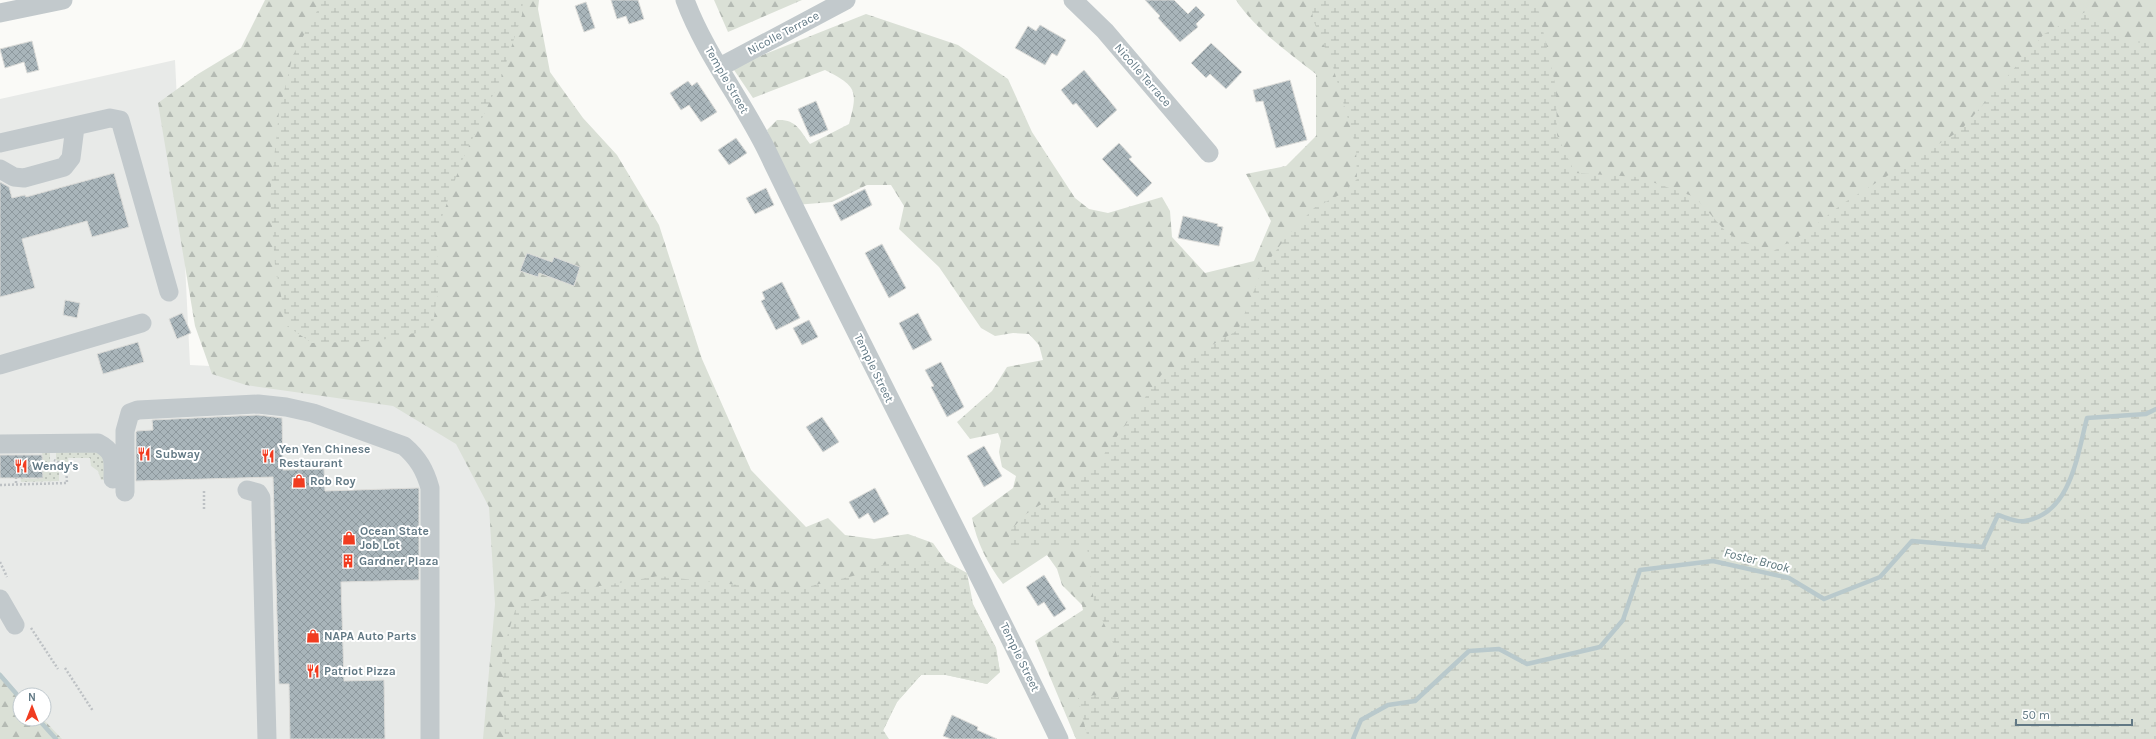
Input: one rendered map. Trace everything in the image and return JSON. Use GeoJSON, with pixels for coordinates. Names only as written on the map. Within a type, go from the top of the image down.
{"type":"FeatureCollection","features":[{"type":"Feature","properties":{"kind":"street"},"geometry":{"type":"LineString","coordinates":[[0,13],[63,0]]}},
{"type":"Feature","properties":{"kind":"street","name":"Temple Street"},"geometry":{"type":"LineString","coordinates":[[685,0],[703,38],[758,133],[893,406],[988,591],[1060,739]]}},
{"type":"Feature","properties":{"kind":"street","name":"Nicolle Terrace"},"geometry":{"type":"LineString","coordinates":[[720,67],[846,0]]}},
{"type":"Feature","properties":{"kind":"street","name":"Nicolle Terrace"},"geometry":{"type":"LineString","coordinates":[[1073,0],[1105,31],[1210,153]]}},
{"type":"Feature","properties":{"kind":"street"},"geometry":{"type":"LineString","coordinates":[[0,143],[110,118],[120,120],[170,292]]}},
{"type":"Feature","properties":{"kind":"street"},"geometry":{"type":"LineString","coordinates":[[0,169],[14,177],[24,178],[64,167],[71,158],[75,127]]}},
{"type":"Feature","properties":{"kind":"street"},"geometry":{"type":"LineString","coordinates":[[0,365],[142,323]]}},
{"type":"Feature","properties":{"kind":"street"},"geometry":{"type":"LineString","coordinates":[[0,444],[98,443],[108,448],[113,457],[119,492],[125,431],[130,413],[138,410],[258,404],[286,407],[313,413],[404,446],[414,455],[425,471],[430,488],[430,739]]}},
{"type":"Feature","properties":{"kind":"street"},"geometry":{"type":"LineString","coordinates":[[247,490],[258,493],[261,505],[266,739]]}},
{"type":"Feature","properties":{"kind":"street"},"geometry":{"type":"LineString","coordinates":[[0,599],[22,625]]}},
{"type":"Feature","properties":{"kind":"path"},"geometry":{"type":"LineString","coordinates":[[0,485],[67,483],[66,466],[62,466]]}},
{"type":"Feature","properties":{"kind":"path"},"geometry":{"type":"LineString","coordinates":[[16,477],[16,484]]}},
{"type":"Feature","properties":{"kind":"path"},"geometry":{"type":"LineString","coordinates":[[204,491],[204,510]]}},
{"type":"Feature","properties":{"kind":"path"},"geometry":{"type":"LineString","coordinates":[[0,562],[7,577]]}},
{"type":"Feature","properties":{"kind":"path"},"geometry":{"type":"LineString","coordinates":[[22,625],[58,669]]}},
{"type":"Feature","properties":{"kind":"path"},"geometry":{"type":"LineString","coordinates":[[65,668],[93,711]]}},
{"type":"Feature","properties":{"kind":"shaded area"},"geometry":{"type":"Polygon","coordinates":[[[175,60],[190,365],[491,380],[510,739],[0,739],[0,99],[175,60]]]}},
{"type":"Feature","properties":{"kind":"green space"},"geometry":{"type":"Polygon","coordinates":[[[265,0],[539,0],[538,9],[550,72],[583,118],[617,155],[659,225],[702,359],[751,470],[806,527],[828,518],[845,535],[874,539],[908,534],[933,543],[960,581],[996,648],[1000,672],[987,684],[946,675],[921,675],[897,702],[879,739],[483,739],[495,604],[489,507],[456,444],[393,406],[246,385],[212,374],[195,326],[158,103],[198,74],[241,48],[265,0]]]}},
{"type":"Feature","properties":{"kind":"green space"},"geometry":{"type":"Polygon","coordinates":[[[323,0],[523,0],[522,15],[501,78],[461,163],[435,237],[440,278],[432,330],[376,341],[312,343],[287,326],[275,265],[270,196],[279,112],[293,55],[323,0]]]}},
{"type":"Feature","properties":{"kind":"green space"},"geometry":{"type":"Polygon","coordinates":[[[714,0],[802,0],[728,32],[714,0]]]}},
{"type":"Feature","properties":{"kind":"green space"},"geometry":{"type":"Polygon","coordinates":[[[1236,0],[2156,0],[2156,739],[1076,739],[1035,641],[1083,610],[1082,605],[1062,585],[1057,569],[1047,555],[1003,584],[997,576],[987,560],[980,544],[972,518],[1013,488],[1016,476],[1002,467],[999,452],[1001,441],[998,433],[970,439],[957,422],[992,391],[1007,367],[1043,360],[1039,345],[1029,334],[1013,333],[995,336],[981,328],[939,267],[899,229],[904,206],[891,185],[867,185],[832,202],[795,205],[767,130],[777,120],[789,121],[797,126],[810,144],[849,124],[854,104],[854,97],[849,85],[825,70],[753,98],[732,67],[866,14],[958,45],[1008,79],[1032,132],[1075,198],[1089,209],[1108,213],[1162,197],[1170,211],[1172,237],[1205,273],[1254,261],[1271,221],[1246,174],[1286,166],[1316,136],[1316,74],[1263,31],[1236,0]]]}},
{"type":"Feature","properties":{"kind":"green space"},"geometry":{"type":"Polygon","coordinates":[[[1311,0],[1534,0],[1538,8],[1556,88],[1557,135],[1575,173],[1638,177],[1695,197],[1728,234],[1770,253],[1808,231],[1842,204],[1961,130],[2044,34],[2085,12],[2130,42],[2156,43],[2156,739],[1088,739],[1078,698],[1095,695],[1118,698],[1122,674],[1114,645],[1094,602],[1087,547],[1009,547],[1009,532],[1026,514],[1092,471],[1162,374],[1238,330],[1263,268],[1287,236],[1314,208],[1343,193],[1357,179],[1356,147],[1333,67],[1313,20],[1311,0]]]}},
{"type":"Feature","properties":{"kind":"green space"},"geometry":{"type":"Polygon","coordinates":[[[100,445],[112,479],[101,480],[98,471],[91,466],[90,458],[68,458],[69,466],[56,460],[56,446],[100,445]]]}},
{"type":"Feature","properties":{"kind":"green space"},"geometry":{"type":"Polygon","coordinates":[[[42,450],[50,450],[50,462],[59,466],[59,481],[21,482],[20,475],[24,475],[25,479],[43,478],[42,450]]]}},
{"type":"Feature","properties":{"kind":"green space"},"geometry":{"type":"Polygon","coordinates":[[[895,560],[947,562],[967,573],[973,604],[996,648],[1000,672],[987,684],[946,675],[921,675],[897,702],[883,730],[889,739],[505,739],[502,653],[517,604],[558,593],[659,576],[790,591],[857,575],[895,560]]]}},
{"type":"Feature","properties":{"kind":"green space"},"geometry":{"type":"Polygon","coordinates":[[[0,672],[13,687],[12,727],[51,727],[62,739],[0,739],[0,672]]]}},
{"type":"Feature","properties":{"kind":"building"},"geometry":{"type":"Polygon","coordinates":[[[611,0],[638,0],[644,19],[629,24],[626,16],[617,19],[611,0]]]}},
{"type":"Feature","properties":{"kind":"building"},"geometry":{"type":"Polygon","coordinates":[[[1145,0],[1174,0],[1188,14],[1196,6],[1205,15],[1196,24],[1198,27],[1180,42],[1158,18],[1160,16],[1145,0]]]}},
{"type":"Feature","properties":{"kind":"building"},"geometry":{"type":"Polygon","coordinates":[[[586,2],[595,28],[584,32],[575,6],[586,2]]]}},
{"type":"Feature","properties":{"kind":"building"},"geometry":{"type":"Polygon","coordinates":[[[1040,25],[1066,40],[1057,56],[1052,53],[1045,65],[1015,48],[1028,26],[1036,31],[1040,25]]]}},
{"type":"Feature","properties":{"kind":"building"},"geometry":{"type":"Polygon","coordinates":[[[32,41],[39,70],[27,73],[24,62],[5,68],[0,49],[32,41]]]}},
{"type":"Feature","properties":{"kind":"building"},"geometry":{"type":"Polygon","coordinates":[[[1211,43],[1242,72],[1226,89],[1210,74],[1206,78],[1191,63],[1211,43]]]}},
{"type":"Feature","properties":{"kind":"building"},"geometry":{"type":"Polygon","coordinates":[[[1084,70],[1117,110],[1097,128],[1076,103],[1073,105],[1061,90],[1084,70]]]}},
{"type":"Feature","properties":{"kind":"building"},"geometry":{"type":"Polygon","coordinates":[[[1290,80],[1307,140],[1276,148],[1263,101],[1256,102],[1253,90],[1290,80]]]}},
{"type":"Feature","properties":{"kind":"building"},"geometry":{"type":"Polygon","coordinates":[[[688,81],[692,86],[697,82],[717,112],[701,122],[689,105],[681,110],[670,93],[688,81]]]}},
{"type":"Feature","properties":{"kind":"building"},"geometry":{"type":"Polygon","coordinates":[[[816,101],[828,130],[810,137],[798,109],[816,101]]]}},
{"type":"Feature","properties":{"kind":"building"},"geometry":{"type":"Polygon","coordinates":[[[736,138],[747,153],[729,165],[718,150],[736,138]]]}},
{"type":"Feature","properties":{"kind":"building"},"geometry":{"type":"Polygon","coordinates":[[[1119,143],[1132,157],[1129,159],[1152,183],[1137,197],[1102,159],[1119,143]]]}},
{"type":"Feature","properties":{"kind":"building"},"geometry":{"type":"Polygon","coordinates":[[[114,173],[129,227],[92,237],[87,221],[22,239],[35,288],[0,297],[0,182],[9,187],[12,198],[25,195],[26,197],[114,173]]]}},
{"type":"Feature","properties":{"kind":"building"},"geometry":{"type":"Polygon","coordinates":[[[766,188],[774,205],[755,214],[746,198],[766,188]]]}},
{"type":"Feature","properties":{"kind":"building"},"geometry":{"type":"Polygon","coordinates":[[[865,189],[872,205],[841,221],[833,205],[865,189]]]}},
{"type":"Feature","properties":{"kind":"building"},"geometry":{"type":"Polygon","coordinates":[[[1183,216],[1218,224],[1217,226],[1223,227],[1219,246],[1178,238],[1183,216]]]}},
{"type":"Feature","properties":{"kind":"building"},"geometry":{"type":"Polygon","coordinates":[[[882,244],[906,288],[889,298],[865,253],[882,244]]]}},
{"type":"Feature","properties":{"kind":"building"},"geometry":{"type":"Polygon","coordinates":[[[527,253],[552,262],[554,257],[580,267],[574,286],[539,273],[538,277],[520,271],[527,253]]]}},
{"type":"Feature","properties":{"kind":"building"},"geometry":{"type":"Polygon","coordinates":[[[782,282],[800,318],[776,330],[761,301],[765,299],[762,292],[782,282]]]}},
{"type":"Feature","properties":{"kind":"building"},"geometry":{"type":"Polygon","coordinates":[[[65,300],[80,303],[77,318],[63,315],[65,300]]]}},
{"type":"Feature","properties":{"kind":"building"},"geometry":{"type":"Polygon","coordinates":[[[182,313],[191,333],[177,339],[169,319],[182,313]]]}},
{"type":"Feature","properties":{"kind":"building"},"geometry":{"type":"Polygon","coordinates":[[[918,313],[932,340],[913,350],[899,323],[918,313]]]}},
{"type":"Feature","properties":{"kind":"building"},"geometry":{"type":"Polygon","coordinates":[[[809,320],[818,337],[802,345],[793,328],[809,320]]]}},
{"type":"Feature","properties":{"kind":"building"},"geometry":{"type":"Polygon","coordinates":[[[138,342],[144,362],[103,374],[97,354],[138,342]]]}},
{"type":"Feature","properties":{"kind":"building"},"geometry":{"type":"Polygon","coordinates":[[[941,362],[964,407],[947,417],[931,387],[934,386],[925,370],[941,362]]]}},
{"type":"Feature","properties":{"kind":"building","name":"Gardner Plaza"},"geometry":{"type":"Polygon","coordinates":[[[258,415],[282,418],[283,470],[324,469],[325,491],[419,488],[419,580],[341,582],[344,681],[384,680],[385,739],[290,739],[289,684],[279,684],[273,477],[136,481],[136,432],[153,430],[152,420],[258,415]]]}},
{"type":"Feature","properties":{"kind":"building"},"geometry":{"type":"Polygon","coordinates":[[[822,417],[839,442],[823,452],[806,427],[822,417]]]}},
{"type":"Feature","properties":{"kind":"building"},"geometry":{"type":"Polygon","coordinates":[[[984,446],[1002,476],[984,487],[967,456],[984,446]]]}},
{"type":"Feature","properties":{"kind":"building","name":"Wendy's"},"geometry":{"type":"Polygon","coordinates":[[[0,455],[42,455],[43,478],[0,478],[0,455]]]}},
{"type":"Feature","properties":{"kind":"building"},"geometry":{"type":"Polygon","coordinates":[[[875,488],[889,514],[874,523],[868,513],[859,519],[849,502],[875,488]]]}},
{"type":"Feature","properties":{"kind":"building"},"geometry":{"type":"Polygon","coordinates":[[[1044,575],[1066,609],[1054,617],[1044,602],[1038,606],[1026,587],[1044,575]]]}},
{"type":"Feature","properties":{"kind":"building"},"geometry":{"type":"Polygon","coordinates":[[[952,715],[978,727],[977,730],[997,739],[951,739],[943,736],[952,715]]]}},
{"type":"Feature","properties":{"kind":"waterway","name":"Foster Brook"},"geometry":{"type":"LineString","coordinates":[[1353,739],[1361,720],[1388,705],[1415,701],[1469,651],[1499,649],[1527,664],[1600,647],[1623,620],[1640,570],[1713,561],[1789,578],[1824,599],[1880,577],[1912,541],[1983,547],[1998,515],[2015,521],[2025,521],[2040,516],[2053,507],[2070,481],[2080,449],[2087,418],[2146,414],[2156,409]]}},
{"type":"Feature","properties":{"kind":"waterway","name":"Foster Brook"},"geometry":{"type":"LineString","coordinates":[[0,675],[12,689]]}},
{"type":"Feature","properties":{"kind":"waterway","name":"Foster Brook"},"geometry":{"type":"LineString","coordinates":[[45,727],[56,739]]}},
{"type":"Feature","properties":{"kind":"place","name":"Subway"},"geometry":{"type":"Point","coordinates":[144,454]}},
{"type":"Feature","properties":{"kind":"place","name":"Yen Yen Chinese Restaurant"},"geometry":{"type":"Point","coordinates":[268,456]}},
{"type":"Feature","properties":{"kind":"place","name":"Wendy's"},"geometry":{"type":"Point","coordinates":[21,466]}},
{"type":"Feature","properties":{"kind":"place","name":"Rob Roy"},"geometry":{"type":"Point","coordinates":[299,481]}},
{"type":"Feature","properties":{"kind":"place","name":"Ocean State Job Lot"},"geometry":{"type":"Point","coordinates":[349,538]}},
{"type":"Feature","properties":{"kind":"place","name":"Gardner Plaza"},"geometry":{"type":"Point","coordinates":[348,561]}},
{"type":"Feature","properties":{"kind":"place","name":"NAPA Auto Parts"},"geometry":{"type":"Point","coordinates":[313,636]}},
{"type":"Feature","properties":{"kind":"place","name":"Patriot Pizza"},"geometry":{"type":"Point","coordinates":[313,671]}}]}
